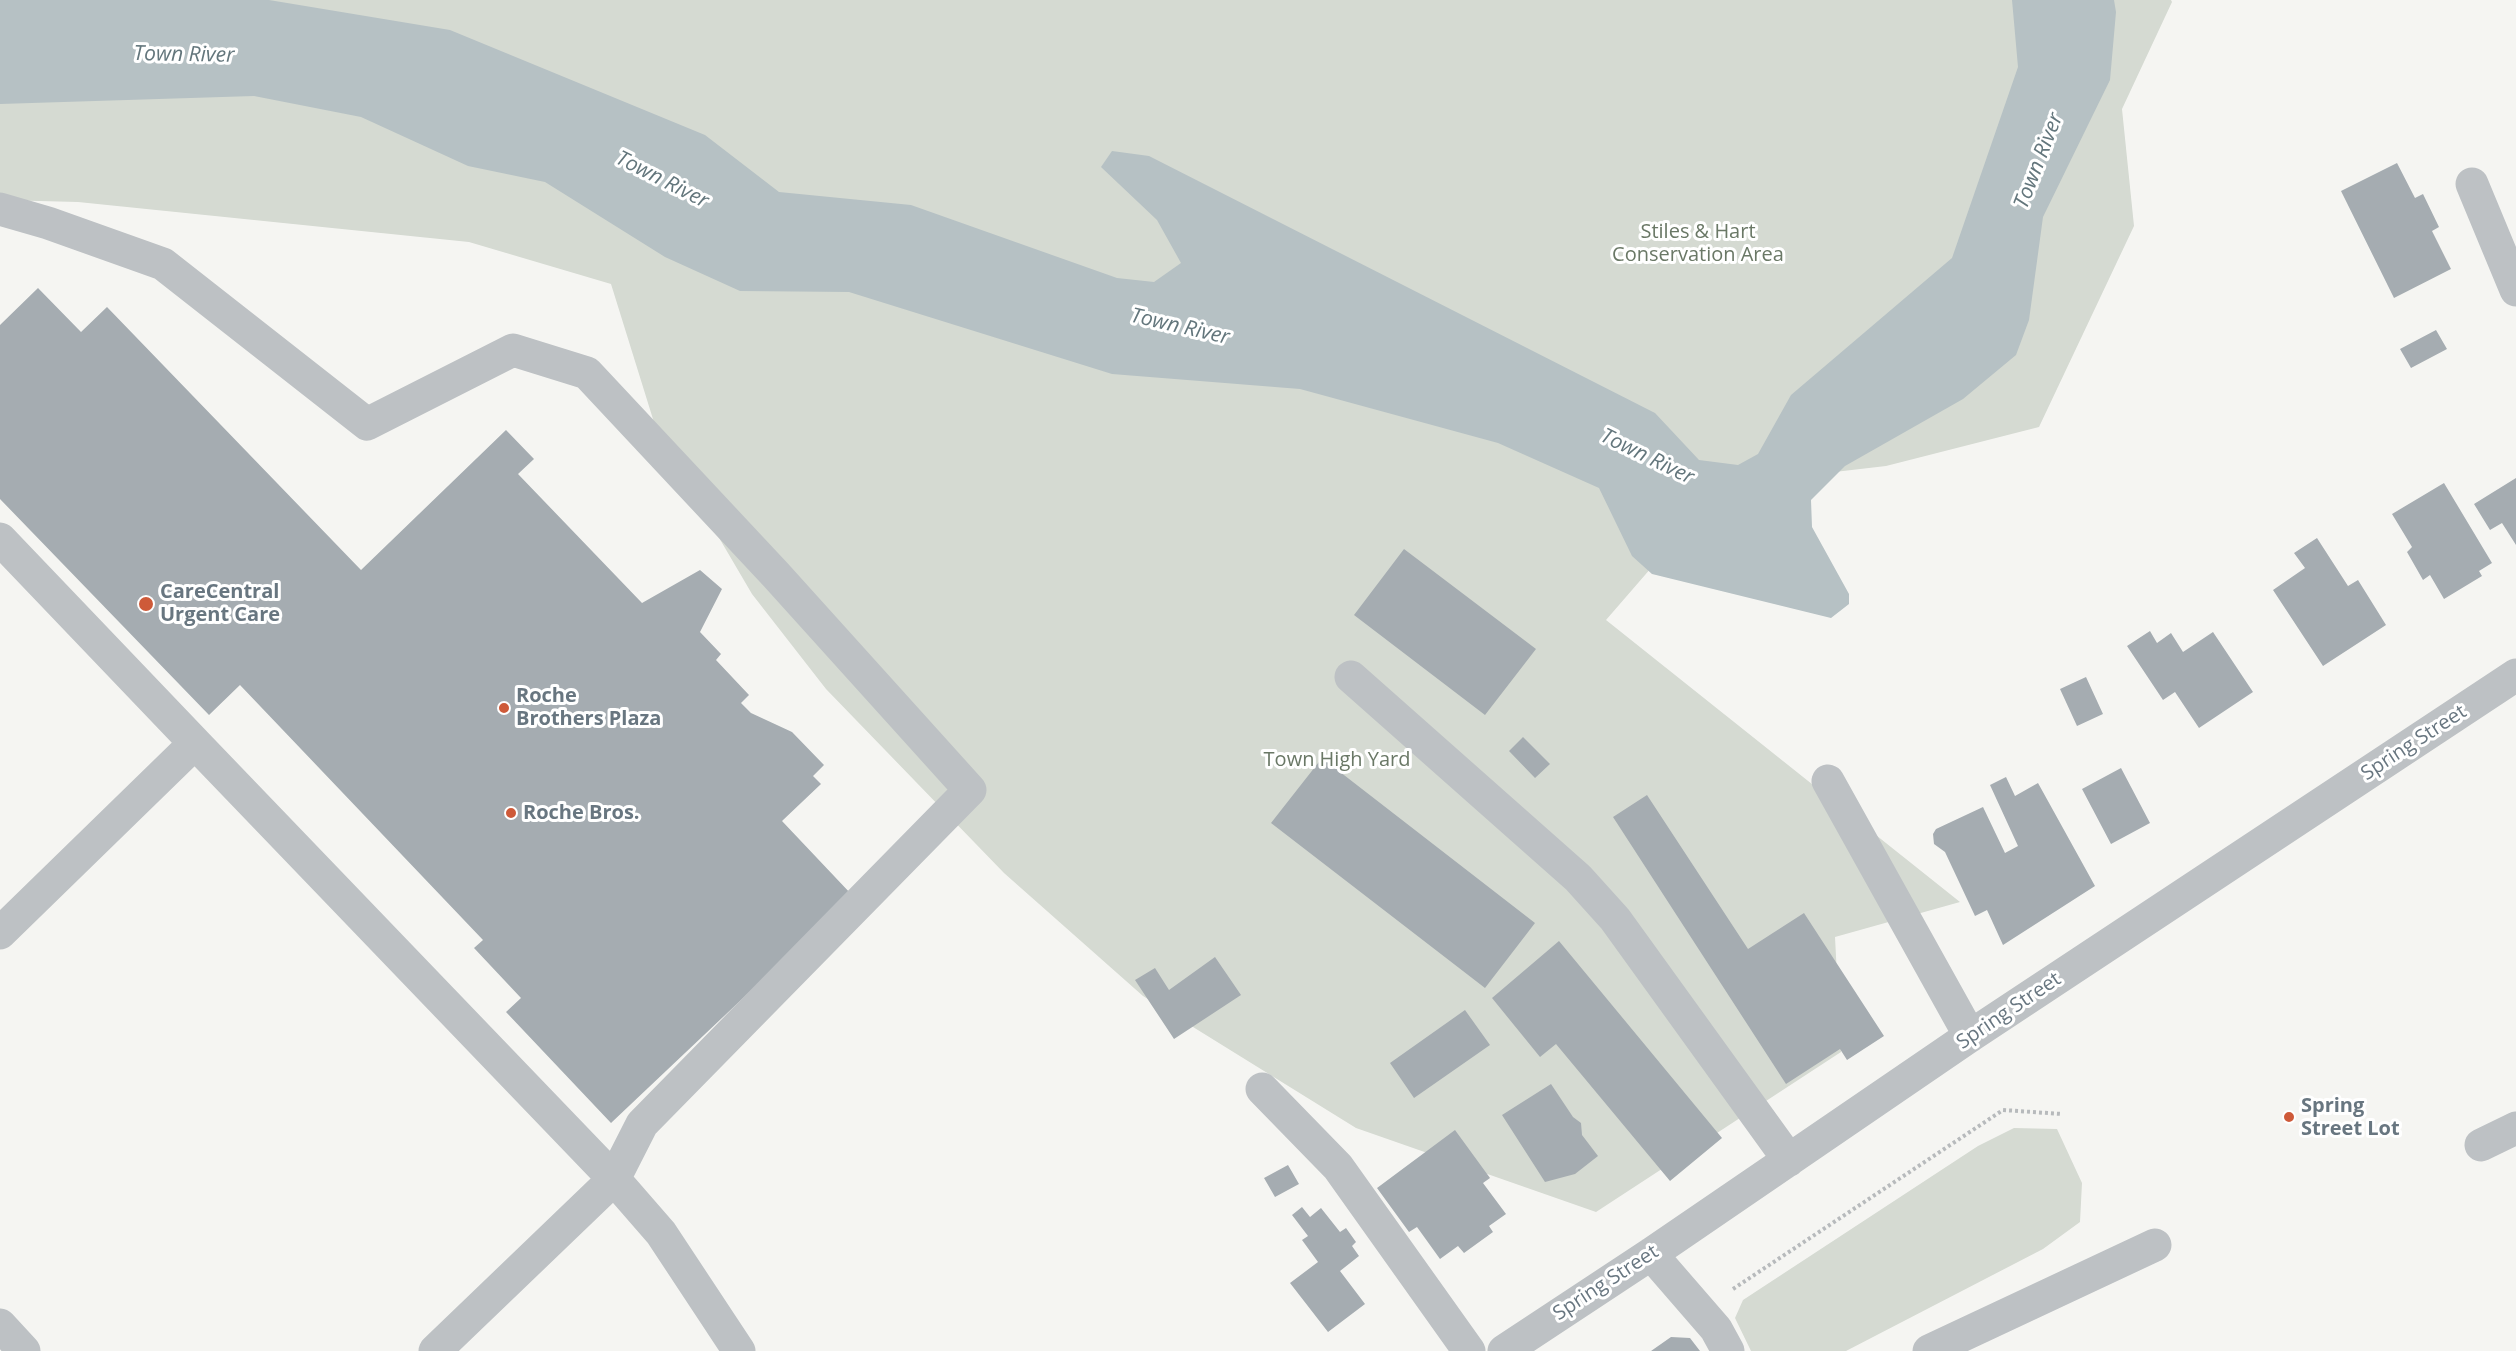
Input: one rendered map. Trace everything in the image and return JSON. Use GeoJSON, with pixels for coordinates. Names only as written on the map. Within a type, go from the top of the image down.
{"type":"FeatureCollection","features":[{"type":"Feature","properties":{"kind":"street"},"geometry":{"type":"LineString","coordinates":[[2472,184],[2516,290]]}},
{"type":"Feature","properties":{"kind":"street"},"geometry":{"type":"LineString","coordinates":[[0,209],[48,223],[163,264],[367,424],[513,350],[587,373],[776,575],[970,790],[642,1124],[614,1179],[435,1351]]}},
{"type":"Feature","properties":{"kind":"street"},"geometry":{"type":"LineString","coordinates":[[0,539],[614,1179],[661,1233],[739,1351]]}},
{"type":"Feature","properties":{"kind":"street","name":"Spring Street"},"geometry":{"type":"LineString","coordinates":[[1504,1351],[1651,1254],[1970,1036],[2516,675]]}},
{"type":"Feature","properties":{"kind":"street"},"geometry":{"type":"LineString","coordinates":[[1351,677],[1578,878],[1615,919],[1789,1160]]}},
{"type":"Feature","properties":{"kind":"street"},"geometry":{"type":"LineString","coordinates":[[0,933],[195,743]]}},
{"type":"Feature","properties":{"kind":"street"},"geometry":{"type":"LineString","coordinates":[[1828,781],[1970,1036]]}},
{"type":"Feature","properties":{"kind":"street"},"geometry":{"type":"LineString","coordinates":[[1262,1089],[1338,1167],[1469,1351]]}},
{"type":"Feature","properties":{"kind":"street"},"geometry":{"type":"LineString","coordinates":[[2481,1145],[2516,1128]]}},
{"type":"Feature","properties":{"kind":"street"},"geometry":{"type":"LineString","coordinates":[[1929,1351],[2155,1245]]}},
{"type":"Feature","properties":{"kind":"street"},"geometry":{"type":"LineString","coordinates":[[1651,1254],[1716,1329],[1728,1351]]}},
{"type":"Feature","properties":{"kind":"street"},"geometry":{"type":"LineString","coordinates":[[0,1325],[24,1351]]}},
{"type":"Feature","properties":{"kind":"path"},"geometry":{"type":"LineString","coordinates":[[1700,1311],[2003,1110],[2062,1114]]}},
{"type":"Feature","properties":{"kind":"green space"},"geometry":{"type":"Polygon","coordinates":[[[0,0],[2171,0],[2172,2],[2122,109],[2134,226],[2039,427],[1886,466],[1723,485],[1606,620],[1960,902],[1835,937],[1841,1052],[1596,1212],[1356,1128],[1143,996],[1004,873],[826,689],[752,594],[657,432],[611,284],[469,242],[78,202],[0,200],[0,0]]]}},
{"type":"Feature","properties":{"kind":"green space"},"geometry":{"type":"Polygon","coordinates":[[[2014,1128],[2057,1129],[2082,1183],[2080,1222],[2043,1249],[1846,1351],[1751,1351],[1735,1318],[1743,1300],[1978,1146],[2014,1128]]]}},
{"type":"Feature","properties":{"kind":"water","name":"Town River"},"geometry":{"type":"Polygon","coordinates":[[[0,0],[269,0],[450,30],[705,135],[779,192],[911,205],[1117,278],[1154,282],[1181,263],[1157,220],[1101,167],[1112,151],[1149,156],[1655,413],[1699,460],[1738,465],[1758,454],[1791,395],[1952,258],[2018,67],[2012,0],[2114,0],[2116,12],[2110,80],[2043,217],[2029,320],[2016,355],[1963,399],[1845,466],[1811,500],[1812,527],[1849,594],[1849,604],[1831,618],[1652,574],[1632,556],[1599,488],[1498,443],[1300,389],[1112,374],[849,292],[740,291],[665,257],[545,182],[468,166],[361,117],[254,96],[0,104],[0,0]]]}},
{"type":"Feature","properties":{"kind":"building"},"geometry":{"type":"Polygon","coordinates":[[[2397,163],[2415,198],[2423,194],[2439,227],[2432,231],[2451,269],[2394,298],[2341,191],[2397,163]]]}},
{"type":"Feature","properties":{"kind":"building","name":"Roche Brothers Plaza"},"geometry":{"type":"Polygon","coordinates":[[[38,288],[81,332],[107,307],[361,570],[506,430],[534,459],[518,474],[642,603],[700,570],[722,589],[700,632],[721,654],[716,660],[749,695],[741,703],[751,713],[792,732],[824,765],[813,776],[821,784],[782,821],[852,895],[611,1123],[506,1012],[521,998],[474,948],[483,940],[240,685],[209,715],[0,499],[0,325],[38,288]]]}},
{"type":"Feature","properties":{"kind":"building"},"geometry":{"type":"Polygon","coordinates":[[[2436,330],[2447,349],[2411,368],[2400,349],[2436,330]]]}},
{"type":"Feature","properties":{"kind":"building"},"geometry":{"type":"Polygon","coordinates":[[[2516,478],[2516,545],[2502,523],[2490,530],[2474,504],[2516,478]]]}},
{"type":"Feature","properties":{"kind":"building"},"geometry":{"type":"Polygon","coordinates":[[[2444,483],[2492,563],[2479,571],[2482,576],[2444,599],[2430,575],[2423,580],[2407,552],[2412,547],[2392,514],[2444,483]]]}},
{"type":"Feature","properties":{"kind":"building"},"geometry":{"type":"Polygon","coordinates":[[[2317,538],[2348,586],[2358,580],[2386,625],[2323,666],[2273,590],[2305,568],[2294,553],[2317,538]]]}},
{"type":"Feature","properties":{"kind":"building"},"geometry":{"type":"Polygon","coordinates":[[[1404,549],[1536,649],[1485,715],[1354,615],[1404,549]]]}},
{"type":"Feature","properties":{"kind":"building"},"geometry":{"type":"Polygon","coordinates":[[[2150,631],[2157,643],[2171,633],[2183,652],[2213,632],[2253,692],[2199,728],[2175,692],[2163,700],[2127,646],[2150,631]]]}},
{"type":"Feature","properties":{"kind":"building"},"geometry":{"type":"Polygon","coordinates":[[[2086,677],[2103,714],[2077,726],[2060,689],[2086,677]]]}},
{"type":"Feature","properties":{"kind":"building"},"geometry":{"type":"Polygon","coordinates":[[[1523,737],[1550,764],[1535,778],[1509,751],[1523,737]]]}},
{"type":"Feature","properties":{"kind":"building"},"geometry":{"type":"Polygon","coordinates":[[[1322,758],[1535,923],[1485,988],[1271,823],[1322,758]]]}},
{"type":"Feature","properties":{"kind":"building"},"geometry":{"type":"Polygon","coordinates":[[[2121,768],[2150,823],[2111,844],[2082,789],[2121,768]]]}},
{"type":"Feature","properties":{"kind":"building"},"geometry":{"type":"Polygon","coordinates":[[[2006,777],[2015,796],[2038,783],[2095,886],[2003,945],[1987,910],[1975,916],[1945,852],[1934,844],[1933,834],[1936,829],[1983,807],[2005,853],[2018,846],[1990,785],[2006,777]]]}},
{"type":"Feature","properties":{"kind":"building"},"geometry":{"type":"Polygon","coordinates":[[[1647,795],[1748,949],[1804,913],[1884,1036],[1847,1060],[1840,1049],[1786,1084],[1613,817],[1647,795]]]}},
{"type":"Feature","properties":{"kind":"building"},"geometry":{"type":"Polygon","coordinates":[[[1559,941],[1722,1138],[1670,1181],[1556,1044],[1540,1057],[1492,998],[1559,941]]]}},
{"type":"Feature","properties":{"kind":"building"},"geometry":{"type":"Polygon","coordinates":[[[1215,957],[1241,995],[1174,1039],[1135,980],[1155,968],[1169,990],[1215,957]]]}},
{"type":"Feature","properties":{"kind":"building"},"geometry":{"type":"Polygon","coordinates":[[[1465,1010],[1490,1045],[1414,1098],[1390,1063],[1465,1010]]]}},
{"type":"Feature","properties":{"kind":"building"},"geometry":{"type":"Polygon","coordinates":[[[1551,1084],[1573,1117],[1581,1123],[1582,1135],[1598,1156],[1575,1174],[1545,1182],[1502,1115],[1551,1084]]]}},
{"type":"Feature","properties":{"kind":"building"},"geometry":{"type":"Polygon","coordinates":[[[1455,1130],[1490,1178],[1483,1183],[1506,1214],[1489,1226],[1493,1232],[1464,1253],[1458,1246],[1440,1259],[1417,1227],[1409,1232],[1377,1188],[1455,1130]]]}},
{"type":"Feature","properties":{"kind":"building"},"geometry":{"type":"Polygon","coordinates":[[[1288,1165],[1299,1184],[1275,1197],[1264,1178],[1288,1165]]]}},
{"type":"Feature","properties":{"kind":"building"},"geometry":{"type":"Polygon","coordinates":[[[1302,1207],[1310,1217],[1321,1208],[1340,1232],[1346,1228],[1356,1242],[1352,1246],[1359,1256],[1340,1271],[1365,1304],[1328,1332],[1290,1283],[1318,1262],[1302,1240],[1308,1236],[1292,1215],[1302,1207]]]}},
{"type":"Feature","properties":{"kind":"building"},"geometry":{"type":"Polygon","coordinates":[[[1671,1337],[1690,1338],[1700,1351],[1651,1351],[1671,1337]]]}},
{"type":"Feature","properties":{"kind":"place","name":"CareCentral Urgent Care"},"geometry":{"type":"Point","coordinates":[146,604]}},
{"type":"Feature","properties":{"kind":"place","name":"Roche Brothers Plaza"},"geometry":{"type":"Point","coordinates":[504,708]}},
{"type":"Feature","properties":{"kind":"place","name":"Roche Bros."},"geometry":{"type":"Point","coordinates":[511,813]}},
{"type":"Feature","properties":{"kind":"place","name":"Spring Street Lot"},"geometry":{"type":"Point","coordinates":[2289,1117]}},
{"type":"Feature","properties":{"kind":"park label","name":"Stiles & Hart Conservation Area"},"geometry":{"type":"Point","coordinates":[1698,244]}},
{"type":"Feature","properties":{"kind":"park label","name":"Town High Yard"},"geometry":{"type":"Point","coordinates":[1337,760]}}]}
